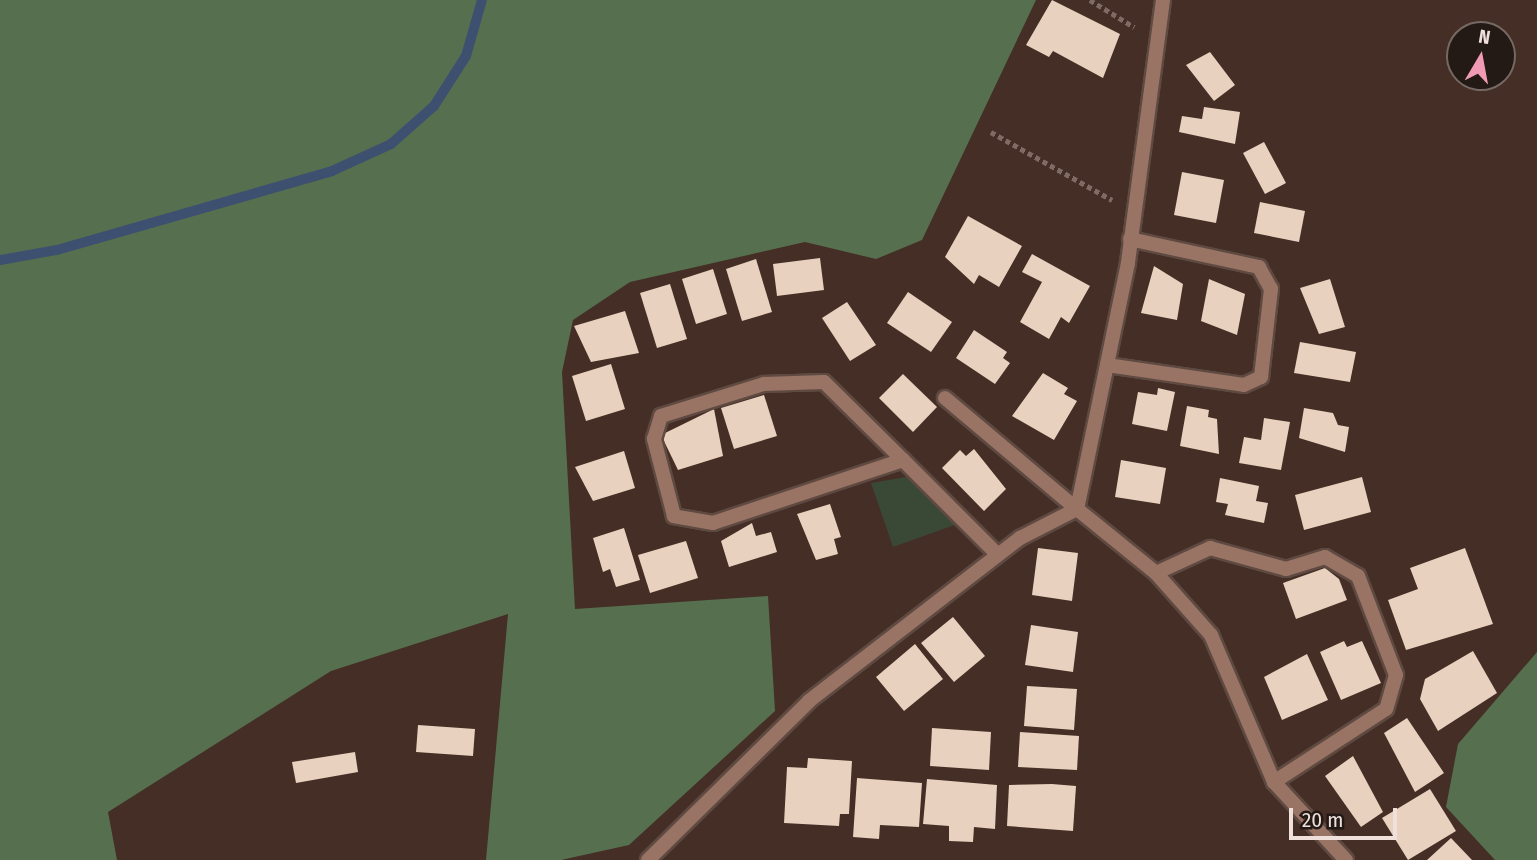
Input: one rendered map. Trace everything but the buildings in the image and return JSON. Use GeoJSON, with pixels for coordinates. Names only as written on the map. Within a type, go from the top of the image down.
{"type":"FeatureCollection","features":[{"type":"Feature","properties":{"kind":"street"},"geometry":{"type":"LineString","coordinates":[[648,860],[809,701],[997,555],[1077,509],[1130,239],[1163,0]]}},
{"type":"Feature","properties":{"kind":"street"},"geometry":{"type":"LineString","coordinates":[[1107,365],[1244,385],[1261,377],[1271,289],[1259,267],[1130,239]]}},
{"type":"Feature","properties":{"kind":"street"},"geometry":{"type":"LineString","coordinates":[[903,460],[713,523],[674,516],[654,439],[662,416],[764,384],[824,382],[903,460],[997,555]]}},
{"type":"Feature","properties":{"kind":"street"},"geometry":{"type":"LineString","coordinates":[[945,398],[1156,573],[1211,635],[1274,782],[1346,860]]}},
{"type":"Feature","properties":{"kind":"street"},"geometry":{"type":"LineString","coordinates":[[1156,573],[1210,548],[1286,569],[1325,557],[1358,576],[1396,675],[1386,709],[1274,782]]}},
{"type":"Feature","properties":{"kind":"path"},"geometry":{"type":"LineString","coordinates":[[1090,0],[1156,41]]}},
{"type":"Feature","properties":{"kind":"path"},"geometry":{"type":"LineString","coordinates":[[991,132],[1133,212]]}},
{"type":"Feature","properties":{"kind":"green space"},"geometry":{"type":"Polygon","coordinates":[[[0,0],[1036,0],[922,240],[876,259],[805,242],[630,282],[573,320],[562,372],[575,609],[768,596],[775,711],[629,845],[561,860],[486,860],[508,614],[331,671],[108,812],[117,860],[0,860],[0,0]]]}},
{"type":"Feature","properties":{"kind":"green space"},"geometry":{"type":"Polygon","coordinates":[[[906,477],[960,523],[893,547],[871,483],[906,477]]]}},
{"type":"Feature","properties":{"kind":"green space"},"geometry":{"type":"Polygon","coordinates":[[[1537,652],[1537,860],[1495,860],[1446,807],[1458,744],[1537,652]]]}},
{"type":"Feature","properties":{"kind":"waterway"},"geometry":{"type":"LineString","coordinates":[[0,260],[57,250],[332,171],[391,144],[434,106],[466,56],[482,0]]}}]}
